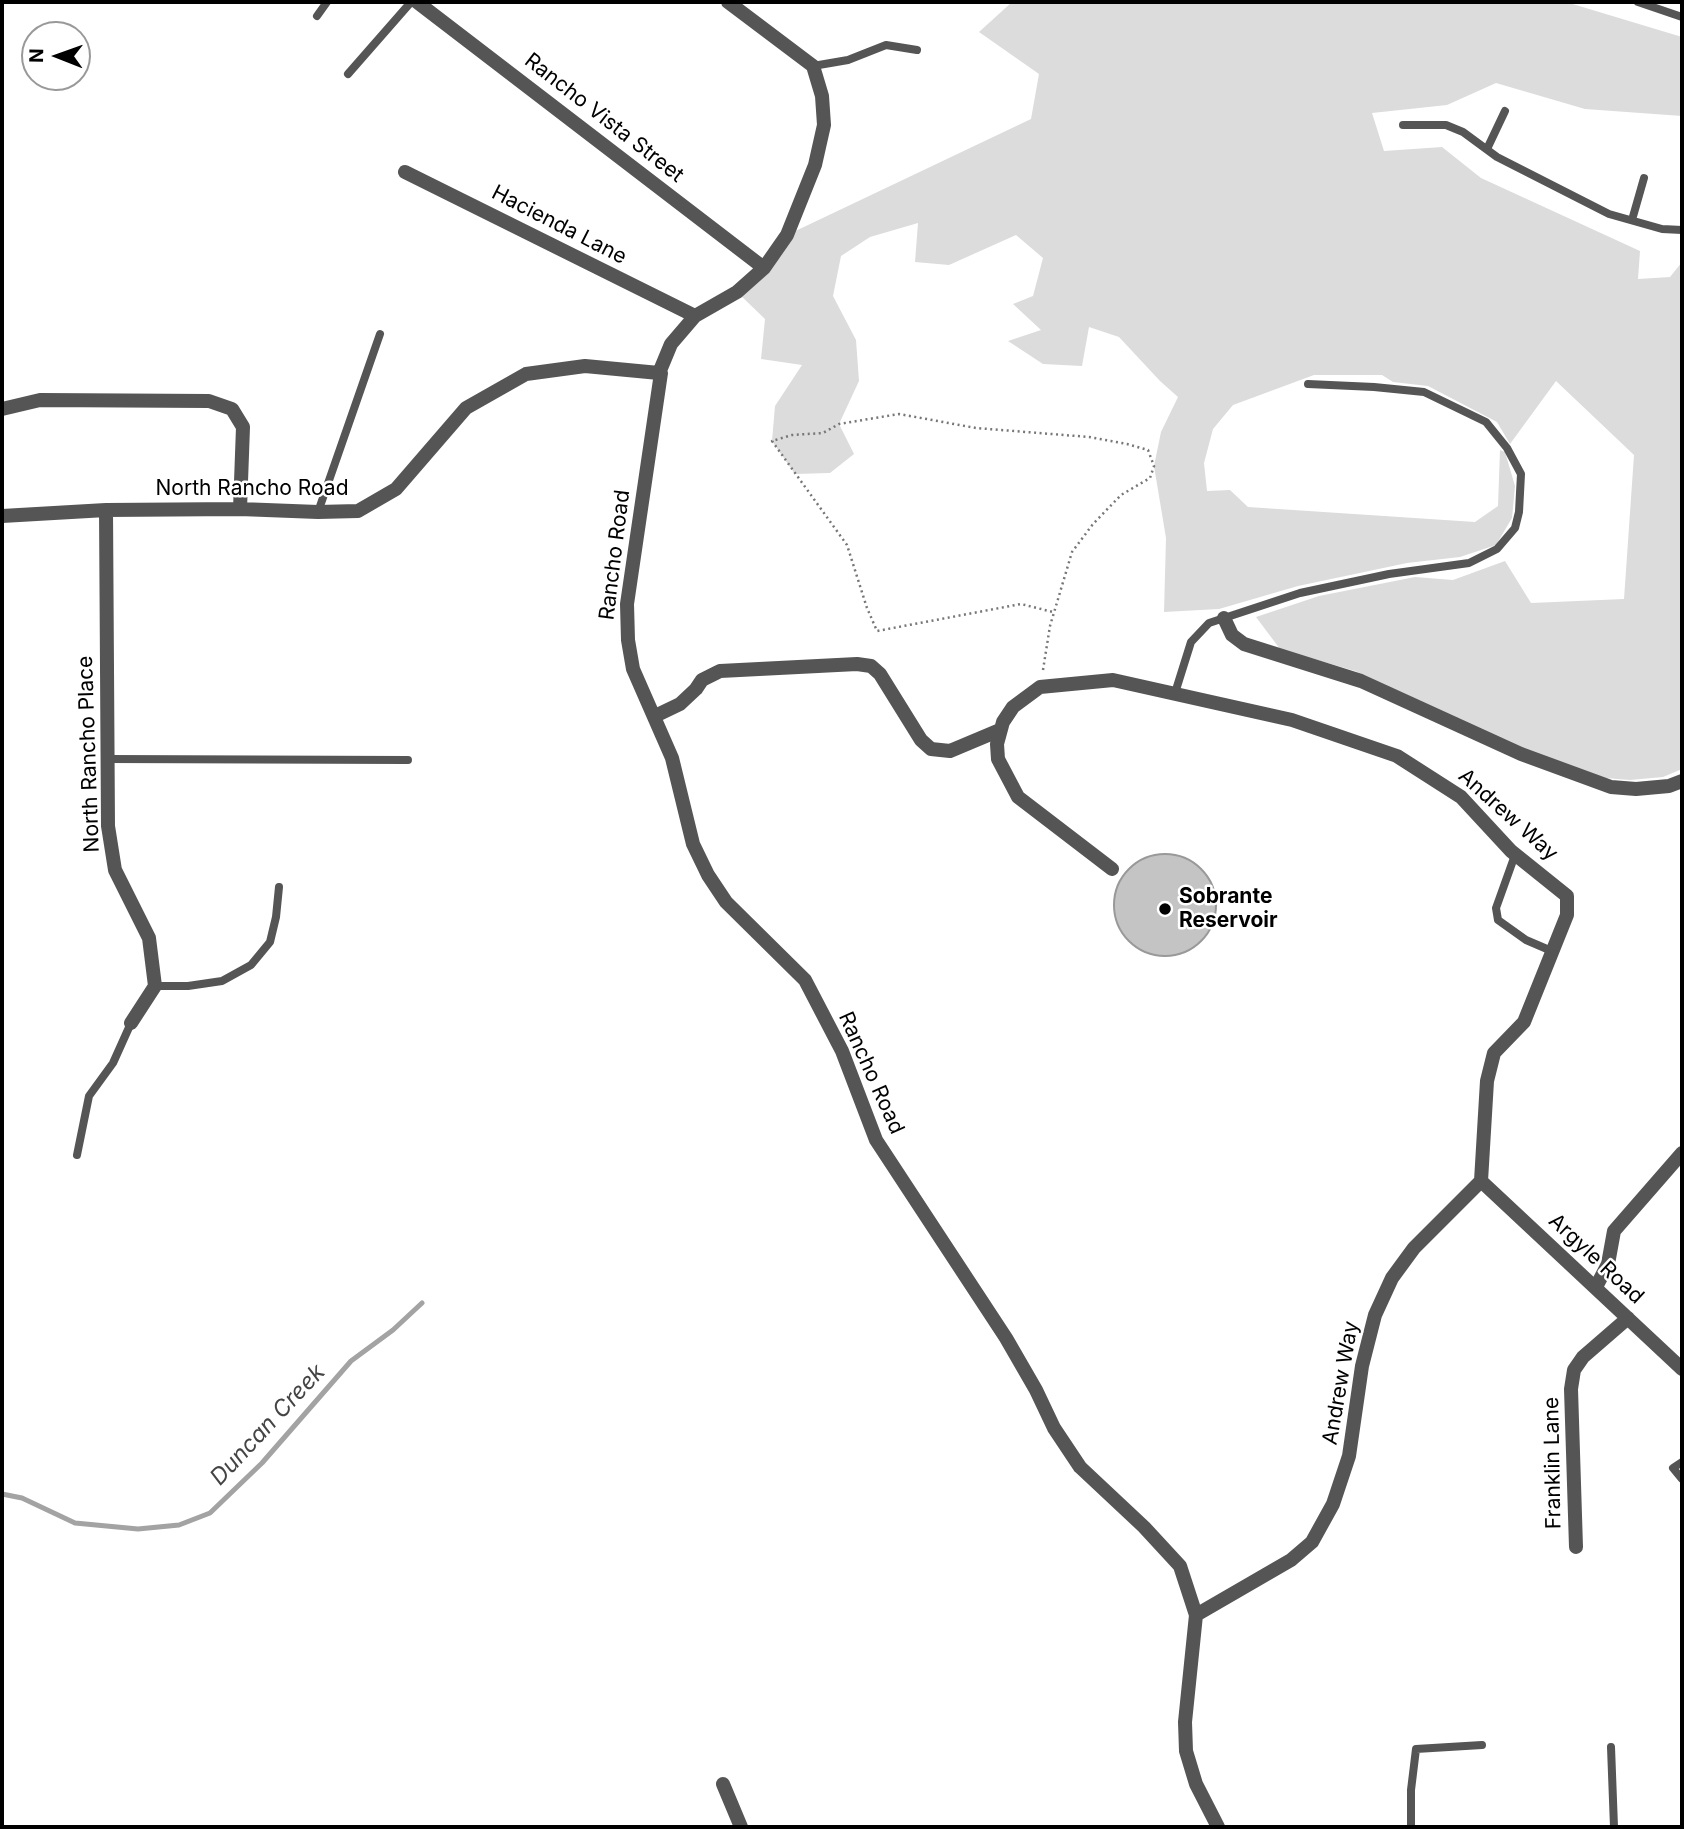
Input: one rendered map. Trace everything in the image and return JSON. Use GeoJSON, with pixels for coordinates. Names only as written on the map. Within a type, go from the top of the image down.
{"type":"FeatureCollection","features":[{"type":"Feature","properties":{"kind":"street","name":"Rancho Vista Street"},"geometry":{"type":"LineString","coordinates":[[417,2],[764,268]]}},
{"type":"Feature","properties":{"kind":"street"},"geometry":{"type":"LineString","coordinates":[[728,2],[813,66]]}},
{"type":"Feature","properties":{"kind":"street","name":"Rancho Road"},"geometry":{"type":"LineString","coordinates":[[813,66],[822,96],[824,125],[815,165],[787,236],[764,268],[737,292],[695,316],[671,344],[659,373],[627,604],[628,640],[633,669],[672,758],[693,844],[708,875],[726,902],[805,980],[842,1051],[876,1140],[1006,1338],[1054,1428],[1080,1467],[1144,1527],[1180,1566],[1196,1615],[1185,1723],[1186,1751],[1196,1784],[1218,1827]]}},
{"type":"Feature","properties":{"kind":"street","name":"Hacienda Lane"},"geometry":{"type":"LineString","coordinates":[[405,172],[695,316]]}},
{"type":"Feature","properties":{"kind":"street","name":"North Rancho Road"},"geometry":{"type":"LineString","coordinates":[[2,516],[106,510],[358,511],[396,489],[466,408],[526,374],[585,366],[659,373]]}},
{"type":"Feature","properties":{"kind":"street"},"geometry":{"type":"LineString","coordinates":[[2,409],[40,400],[209,401],[232,410],[243,427],[240,509]]}},
{"type":"Feature","properties":{"kind":"street","name":"North Rancho Place"},"geometry":{"type":"LineString","coordinates":[[106,510],[108,826],[115,870],[149,938],[155,986]]}},
{"type":"Feature","properties":{"kind":"street"},"geometry":{"type":"LineString","coordinates":[[1224,618],[1232,635],[1244,644],[1361,681],[1521,754],[1611,788],[1669,786],[1682,781]]}},
{"type":"Feature","properties":{"kind":"street"},"geometry":{"type":"LineString","coordinates":[[655,716],[680,704],[702,680],[720,671],[856,664],[871,666],[880,674],[921,740],[931,749],[950,751],[1000,730]]}},
{"type":"Feature","properties":{"kind":"street","name":"Andrew Way"},"geometry":{"type":"LineString","coordinates":[[1040,687],[1113,680],[1292,720],[1397,756],[1461,797],[1515,855],[1567,896],[1567,915],[1524,1022],[1494,1053],[1488,1081],[1481,1181],[1414,1248],[1392,1278],[1375,1315],[1362,1366],[1349,1456],[1333,1504],[1311,1542],[1291,1560],[1196,1615]]}},
{"type":"Feature","properties":{"kind":"street"},"geometry":{"type":"LineString","coordinates":[[1040,687],[1013,707],[1003,722],[996,744],[999,759],[1018,797],[1112,869]]}},
{"type":"Feature","properties":{"kind":"street"},"geometry":{"type":"LineString","coordinates":[[131,1023],[155,986]]}},
{"type":"Feature","properties":{"kind":"street"},"geometry":{"type":"LineString","coordinates":[[1596,1287],[1608,1264],[1614,1231],[1682,1153]]}},
{"type":"Feature","properties":{"kind":"street","name":"Argyle Road"},"geometry":{"type":"LineString","coordinates":[[1481,1181],[1681,1365]]}},
{"type":"Feature","properties":{"kind":"street","name":"Franklin Lane"},"geometry":{"type":"LineString","coordinates":[[1576,1547],[1571,1389],[1574,1370],[1583,1357],[1628,1318]]}},
{"type":"Feature","properties":{"kind":"street"},"geometry":{"type":"LineString","coordinates":[[723,1784],[741,1827]]}},
{"type":"Feature","properties":{"kind":"lane"},"geometry":{"type":"LineString","coordinates":[[317,16],[327,2]]}},
{"type":"Feature","properties":{"kind":"lane"},"geometry":{"type":"LineString","coordinates":[[348,74],[411,2]]}},
{"type":"Feature","properties":{"kind":"lane"},"geometry":{"type":"LineString","coordinates":[[1638,2],[1682,17]]}},
{"type":"Feature","properties":{"kind":"lane"},"geometry":{"type":"LineString","coordinates":[[813,66],[848,60],[887,45],[917,50]]}},
{"type":"Feature","properties":{"kind":"lane"},"geometry":{"type":"LineString","coordinates":[[1486,149],[1505,111]]}},
{"type":"Feature","properties":{"kind":"lane"},"geometry":{"type":"LineString","coordinates":[[1403,125],[1446,125],[1463,132],[1497,157],[1609,214],[1662,229],[1682,230]]}},
{"type":"Feature","properties":{"kind":"lane"},"geometry":{"type":"LineString","coordinates":[[1632,220],[1644,178]]}},
{"type":"Feature","properties":{"kind":"lane"},"geometry":{"type":"LineString","coordinates":[[318,512],[380,334]]}},
{"type":"Feature","properties":{"kind":"lane"},"geometry":{"type":"LineString","coordinates":[[1175,693],[1191,642],[1209,623],[1300,593],[1389,574],[1469,563],[1497,549],[1515,528],[1519,512],[1521,474],[1507,447],[1486,422],[1424,392],[1307,384]]}},
{"type":"Feature","properties":{"kind":"lane"},"geometry":{"type":"LineString","coordinates":[[107,760],[408,760]]}},
{"type":"Feature","properties":{"kind":"lane"},"geometry":{"type":"LineString","coordinates":[[1515,855],[1496,908],[1498,920],[1527,940],[1554,952]]}},
{"type":"Feature","properties":{"kind":"lane"},"geometry":{"type":"LineString","coordinates":[[155,986],[188,986],[222,981],[251,965],[270,942],[279,887]]}},
{"type":"Feature","properties":{"kind":"lane"},"geometry":{"type":"LineString","coordinates":[[77,1155],[89,1096],[113,1063],[131,1023]]}},
{"type":"Feature","properties":{"kind":"lane"},"geometry":{"type":"LineString","coordinates":[[1682,1462],[1673,1468],[1682,1479]]}},
{"type":"Feature","properties":{"kind":"lane"},"geometry":{"type":"LineString","coordinates":[[1411,1827],[1411,1790],[1416,1749],[1482,1745]]}},
{"type":"Feature","properties":{"kind":"lane"},"geometry":{"type":"LineString","coordinates":[[1611,1747],[1614,1827]]}},
{"type":"Feature","properties":{"kind":"path"},"geometry":{"type":"LineString","coordinates":[[1040,687],[1054,612],[1072,552],[1093,524],[1121,495],[1150,478],[1154,466],[1147,450],[1089,437],[976,428],[899,414],[839,424],[823,433],[792,435],[772,441],[847,545],[877,631],[1021,604],[1054,612]]}},
{"type":"Feature","properties":{"kind":"shaded area"},"geometry":{"type":"Polygon","coordinates":[[[1012,2],[1566,2],[1682,37],[1682,116],[1585,109],[1496,83],[1447,105],[1372,113],[1384,151],[1442,147],[1481,178],[1640,251],[1638,279],[1670,277],[1682,262],[1682,769],[1663,777],[1630,780],[1605,778],[1515,745],[1355,671],[1280,649],[1256,617],[1319,596],[1415,577],[1453,580],[1505,561],[1531,603],[1624,599],[1634,455],[1556,381],[1510,444],[1497,422],[1428,386],[1393,382],[1382,375],[1314,375],[1233,405],[1213,429],[1204,463],[1207,491],[1230,490],[1248,507],[1475,522],[1498,506],[1500,450],[1505,452],[1515,486],[1512,518],[1496,545],[1460,557],[1407,563],[1298,586],[1219,609],[1164,612],[1166,538],[1154,466],[1161,432],[1178,397],[1119,337],[1089,327],[1082,366],[1043,364],[1008,341],[1041,330],[1013,304],[1033,296],[1043,258],[1016,235],[949,265],[915,262],[918,223],[870,237],[841,256],[833,296],[856,340],[859,381],[839,424],[854,454],[830,473],[795,474],[772,441],[775,406],[802,365],[761,359],[765,319],[737,292],[787,235],[1031,119],[1039,74],[979,32],[1012,2]]]}},
{"type":"Feature","properties":{"kind":"building","name":"Sobrante Reservoir"},"geometry":{"type":"Polygon","coordinates":[[[1165,854],[1184,858],[1201,869],[1212,886],[1216,905],[1212,924],[1201,941],[1184,952],[1165,956],[1146,952],[1129,941],[1118,924],[1114,905],[1118,886],[1129,869],[1146,858],[1165,854]]]}},
{"type":"Feature","properties":{"kind":"waterway","name":"Duncan Creek"},"geometry":{"type":"LineString","coordinates":[[2,1494],[22,1498],[75,1523],[138,1529],[179,1525],[210,1513],[262,1463],[351,1361],[393,1330],[422,1303]]}},
{"type":"Feature","properties":{"kind":"place","name":"Sobrante Reservoir"},"geometry":{"type":"Point","coordinates":[1165,909]}}]}
